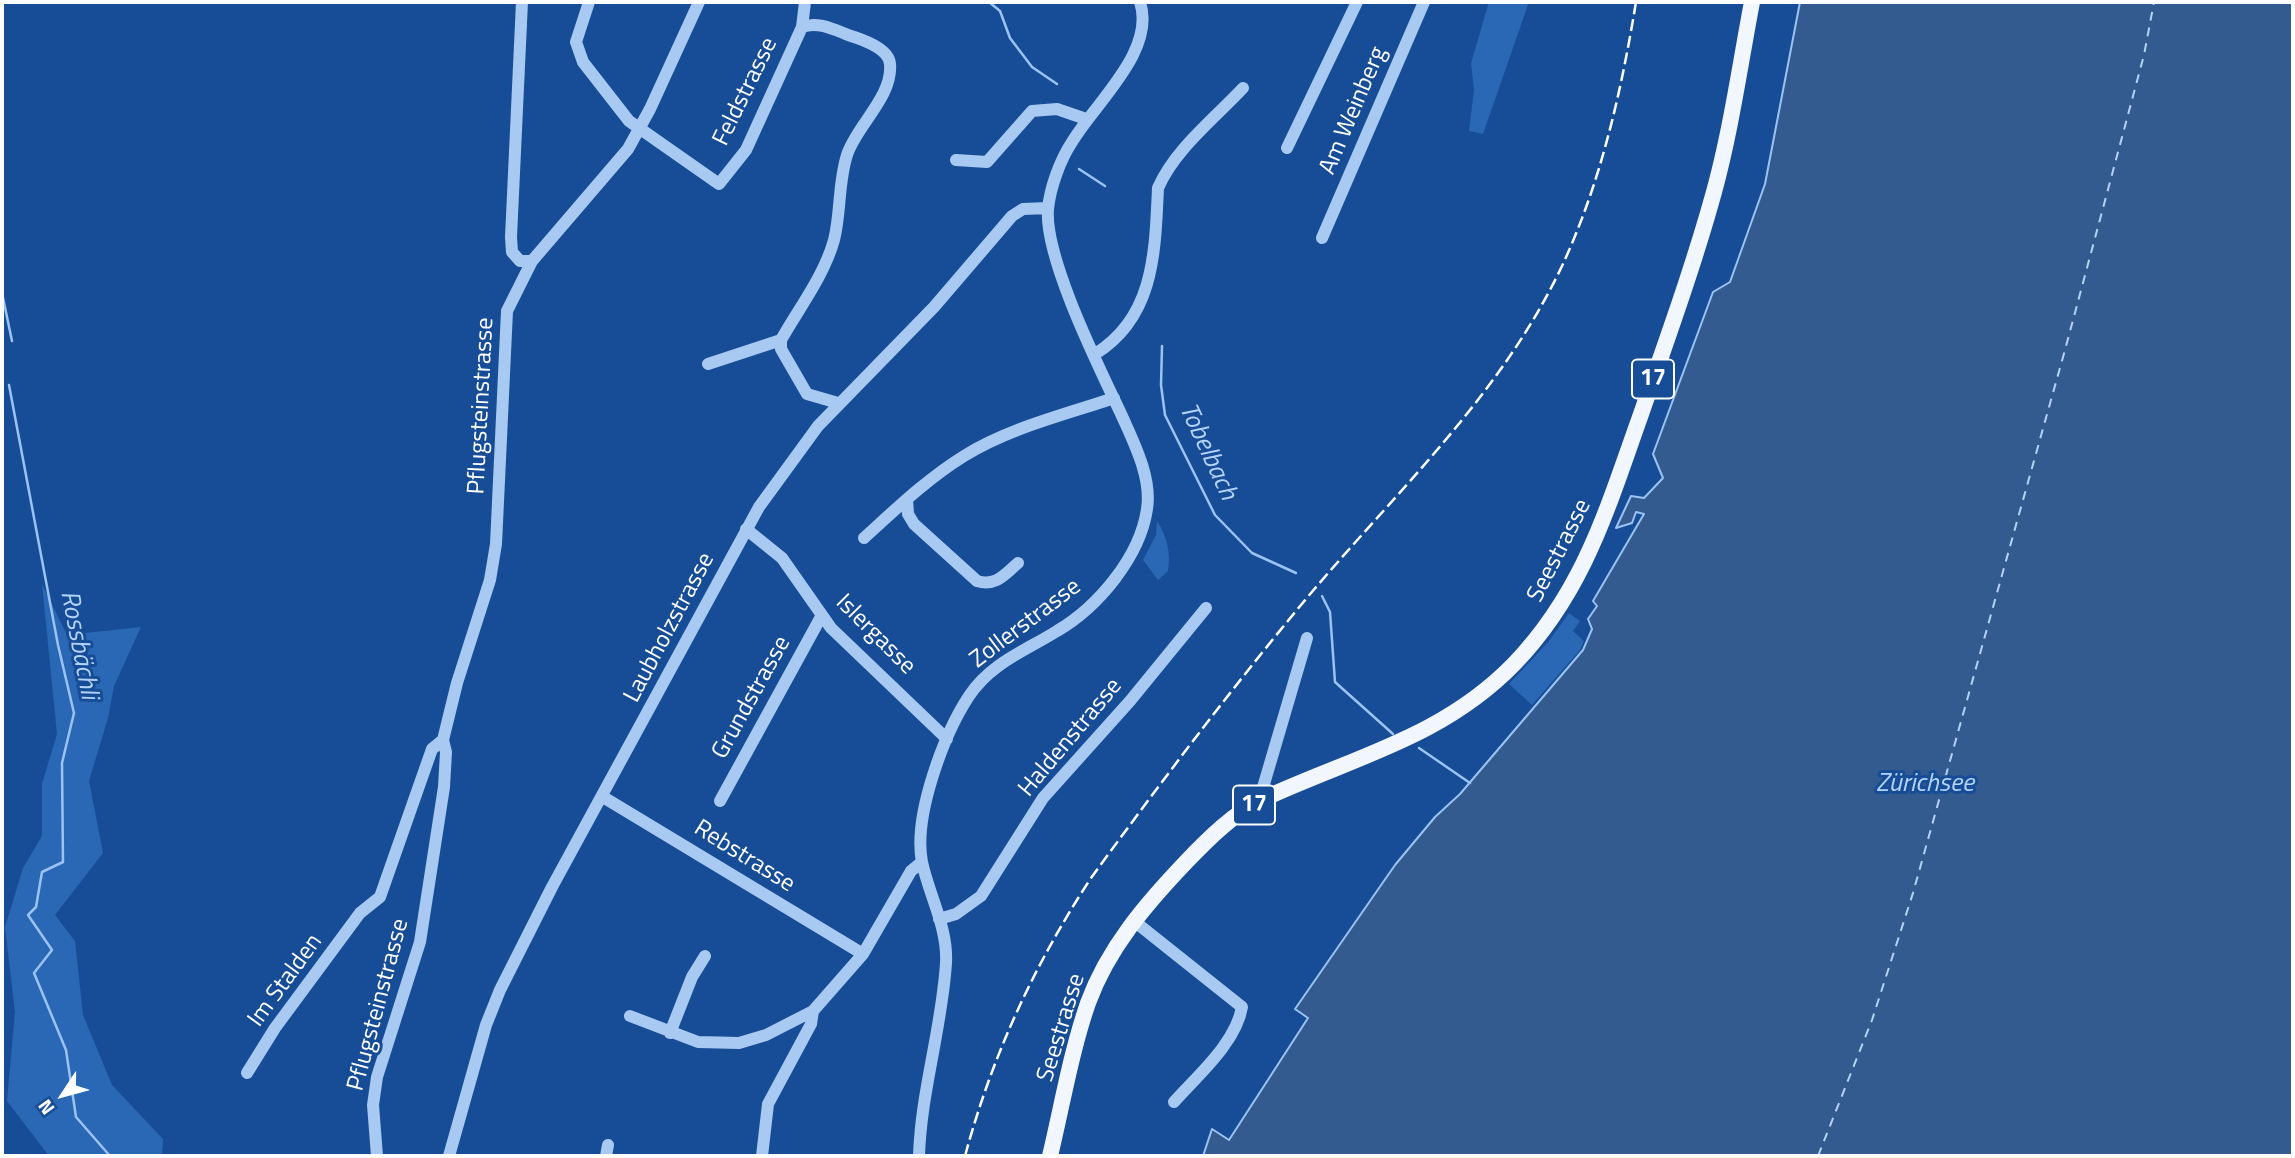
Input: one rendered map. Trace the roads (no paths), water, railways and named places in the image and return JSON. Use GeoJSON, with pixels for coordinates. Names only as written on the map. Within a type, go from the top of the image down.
{"type":"FeatureCollection","features":[{"type":"Feature","properties":{"kind":"main road","name":"Seestrasse"},"geometry":{"type":"LineString","coordinates":[[1050,1156],[1088,1003],[1110,958],[1133,921],[1201,846],[1259,800],[1399,744],[1454,713],[1514,663],[1548,623],[1577,578],[1619,484],[1695,258],[1715,189],[1752,2]]}},
{"type":"Feature","properties":{"kind":"street"},"geometry":{"type":"LineString","coordinates":[[522,2],[511,237],[512,252],[520,261],[532,261]]}},
{"type":"Feature","properties":{"kind":"street"},"geometry":{"type":"LineString","coordinates":[[589,2],[576,42],[581,59],[629,121],[640,127]]}},
{"type":"Feature","properties":{"kind":"street","name":"Pflugsteinstrasse"},"geometry":{"type":"LineString","coordinates":[[377,1156],[373,1105],[396,1012],[420,943],[444,787],[446,752],[443,740],[457,683],[492,568],[496,544],[506,317],[532,261],[616,165],[640,127],[699,2]]}},
{"type":"Feature","properties":{"kind":"street"},"geometry":{"type":"LineString","coordinates":[[802,27],[805,2]]}},
{"type":"Feature","properties":{"kind":"street","name":"Zollerstrasse"},"geometry":{"type":"LineString","coordinates":[[919,1156],[946,960],[939,919],[922,862],[923,814],[947,739],[969,696],[986,676],[1006,659],[1060,630],[1093,603],[1141,537],[1148,505],[1143,469],[1068,294],[1053,245],[1048,208],[1063,159],[1090,115],[1134,55],[1144,24],[1140,2]]}},
{"type":"Feature","properties":{"kind":"street"},"geometry":{"type":"LineString","coordinates":[[1287,148],[1357,2]]}},
{"type":"Feature","properties":{"kind":"street","name":"Am Weinberg"},"geometry":{"type":"LineString","coordinates":[[1322,238],[1424,2]]}},
{"type":"Feature","properties":{"kind":"street","name":"Feldstrasse"},"geometry":{"type":"LineString","coordinates":[[640,127],[719,184],[746,150],[802,27],[812,24],[854,37],[884,52],[890,60],[884,90],[847,155],[839,191],[834,239],[826,261],[781,340]]}},
{"type":"Feature","properties":{"kind":"street"},"geometry":{"type":"LineString","coordinates":[[1096,355],[1109,346],[1144,299],[1151,278],[1158,188],[1162,177],[1176,158],[1243,88]]}},
{"type":"Feature","properties":{"kind":"street"},"geometry":{"type":"LineString","coordinates":[[956,160],[987,162],[1032,111],[1057,109],[1090,115]]}},
{"type":"Feature","properties":{"kind":"street","name":"Laubholzstrasse"},"geometry":{"type":"LineString","coordinates":[[449,1156],[486,1025],[500,990],[552,887],[746,529],[795,454],[838,403],[934,307],[1012,216],[1023,209],[1048,208]]}},
{"type":"Feature","properties":{"kind":"street"},"geometry":{"type":"LineString","coordinates":[[708,364],[781,340],[781,349],[807,394],[838,403]]}},
{"type":"Feature","properties":{"kind":"street"},"geometry":{"type":"LineString","coordinates":[[864,538],[907,499],[964,456],[1004,435],[1114,398]]}},
{"type":"Feature","properties":{"kind":"street"},"geometry":{"type":"LineString","coordinates":[[907,499],[908,514],[914,524],[978,581],[987,584],[1000,580],[1018,563]]}},
{"type":"Feature","properties":{"kind":"street","name":"Islergasse"},"geometry":{"type":"LineString","coordinates":[[746,529],[782,558],[831,628],[947,739]]}},
{"type":"Feature","properties":{"kind":"street","name":"Haldenstrasse"},"geometry":{"type":"LineString","coordinates":[[939,919],[956,914],[981,896],[1043,798],[1130,701],[1206,608]]}},
{"type":"Feature","properties":{"kind":"street","name":"Grundstrasse"},"geometry":{"type":"LineString","coordinates":[[720,801],[822,615]]}},
{"type":"Feature","properties":{"kind":"street"},"geometry":{"type":"LineString","coordinates":[[1259,800],[1307,638]]}},
{"type":"Feature","properties":{"kind":"street","name":"Pflugsteinstrasse"},"geometry":{"type":"LineString","coordinates":[[360,913],[380,897],[386,886],[403,825],[432,750],[443,740]]}},
{"type":"Feature","properties":{"kind":"street","name":"Rebstrasse"},"geometry":{"type":"LineString","coordinates":[[603,797],[863,954]]}},
{"type":"Feature","properties":{"kind":"street"},"geometry":{"type":"LineString","coordinates":[[630,1016],[670,1034],[698,1042],[739,1043],[766,1035],[813,1011],[863,954],[911,871],[922,862]]}},
{"type":"Feature","properties":{"kind":"street","name":"Im Stalden"},"geometry":{"type":"LineString","coordinates":[[247,1073],[275,1028],[360,913]]}},
{"type":"Feature","properties":{"kind":"street"},"geometry":{"type":"LineString","coordinates":[[1133,921],[1242,1007],[1241,1018],[1218,1052],[1174,1102]]}},
{"type":"Feature","properties":{"kind":"street"},"geometry":{"type":"LineString","coordinates":[[670,1034],[692,977],[705,956]]}},
{"type":"Feature","properties":{"kind":"street"},"geometry":{"type":"LineString","coordinates":[[762,1156],[768,1104],[810,1024],[813,1011]]}},
{"type":"Feature","properties":{"kind":"water","name":"Zürichsee"},"geometry":{"type":"Polygon","coordinates":[[[1800,2],[2293,2],[2293,1156],[1203,1156],[1212,1129],[1229,1140],[1308,1018],[1295,1009],[1395,865],[1435,817],[1460,794],[1583,650],[1592,629],[1588,619],[1597,606],[1593,601],[1644,514],[1636,512],[1632,523],[1616,528],[1631,496],[1644,498],[1663,478],[1653,454],[1713,292],[1730,282],[1765,184],[1800,2]]]}},
{"type":"Feature","properties":{"kind":"waterway","name":"Tobelbach"},"geometry":{"type":"LineString","coordinates":[[989,2],[1000,11],[1010,38],[1032,67],[1057,84]]}},
{"type":"Feature","properties":{"kind":"waterway","name":"Tobelbach"},"geometry":{"type":"LineString","coordinates":[[1079,169],[1105,186]]}},
{"type":"Feature","properties":{"kind":"waterway"},"geometry":{"type":"LineString","coordinates":[[2,293],[12,341]]}},
{"type":"Feature","properties":{"kind":"waterway","name":"Tobelbach"},"geometry":{"type":"LineString","coordinates":[[1162,346],[1161,385],[1165,415],[1215,515],[1252,553],[1296,573]]}},
{"type":"Feature","properties":{"kind":"waterway","name":"Rossbächli"},"geometry":{"type":"LineString","coordinates":[[9,385],[58,645],[74,713],[62,763],[63,862],[42,872],[36,907],[28,915],[52,950],[34,973],[66,1050],[76,1117],[110,1156]]}},
{"type":"Feature","properties":{"kind":"waterway","name":"Tobelbach"},"geometry":{"type":"LineString","coordinates":[[1322,596],[1330,612],[1335,682],[1393,734]]}},
{"type":"Feature","properties":{"kind":"waterway","name":"Tobelbach"},"geometry":{"type":"LineString","coordinates":[[1419,748],[1470,783]]}},
{"type":"Feature","properties":{"kind":"railway"},"geometry":{"type":"LineString","coordinates":[[965,1156],[988,1083],[1017,1012],[1051,944],[1091,878],[1198,734],[1282,628],[1480,398],[1538,312],[1576,234],[1599,170],[1624,70],[1636,2]]}}]}
